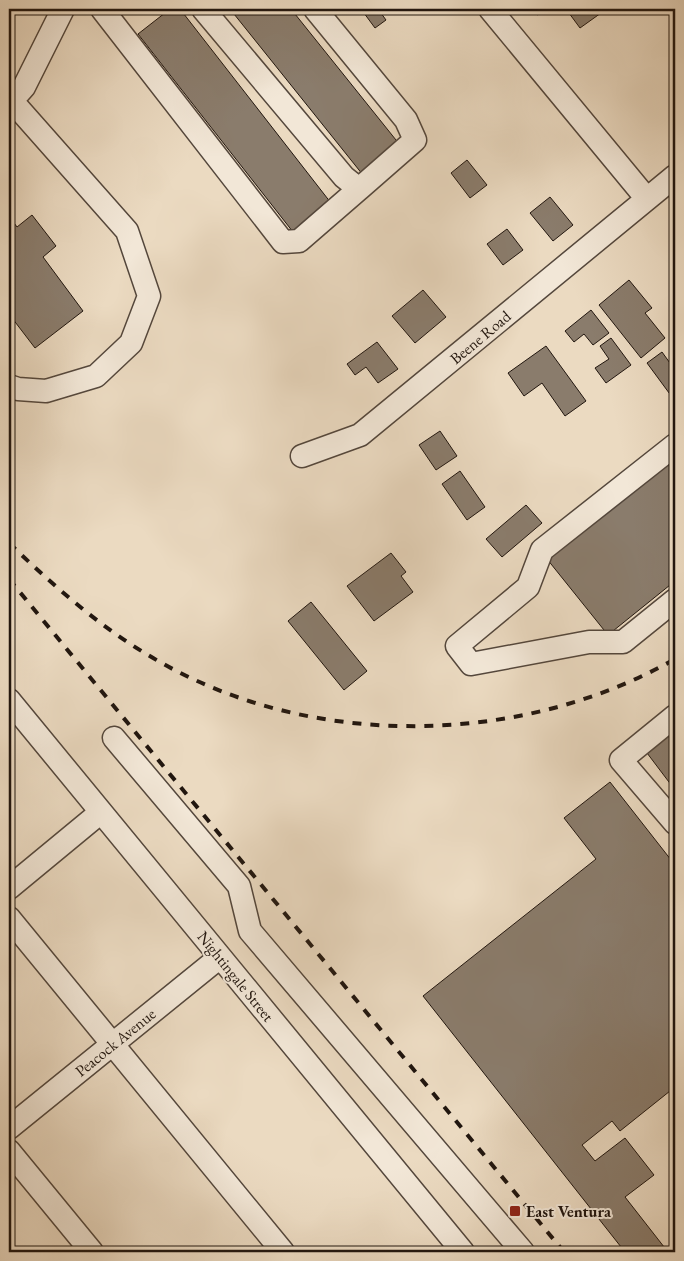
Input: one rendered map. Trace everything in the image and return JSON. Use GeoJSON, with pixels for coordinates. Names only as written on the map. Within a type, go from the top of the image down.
{"type":"FeatureCollection","features":[{"type":"Feature","properties":{"kind":"street"},"geometry":{"type":"LineString","coordinates":[[9,386],[18,389],[46,391],[96,376],[132,343],[149,296],[127,231],[10,103],[24,87],[63,9]]}},
{"type":"Feature","properties":{"kind":"street"},"geometry":{"type":"LineString","coordinates":[[102,9],[283,242],[299,241],[415,140],[406,120],[316,9]]}},
{"type":"Feature","properties":{"kind":"street"},"geometry":{"type":"LineString","coordinates":[[203,9],[344,177],[359,189]]}},
{"type":"Feature","properties":{"kind":"street"},"geometry":{"type":"LineString","coordinates":[[490,9],[646,199]]}},
{"type":"Feature","properties":{"kind":"street","name":"Beene Road"},"geometry":{"type":"LineString","coordinates":[[302,456],[360,436],[675,176]]}},
{"type":"Feature","properties":{"kind":"street"},"geometry":{"type":"LineString","coordinates":[[675,444],[542,550],[528,587],[457,646],[471,664],[589,642],[624,642],[675,600]]}},
{"type":"Feature","properties":{"kind":"street","name":"Nightingale Street"},"geometry":{"type":"LineString","coordinates":[[9,700],[457,1250]]}},
{"type":"Feature","properties":{"kind":"street"},"geometry":{"type":"LineString","coordinates":[[675,716],[621,760],[675,823]]}},
{"type":"Feature","properties":{"kind":"street"},"geometry":{"type":"LineString","coordinates":[[114,738],[239,886],[250,931],[523,1252]]}},
{"type":"Feature","properties":{"kind":"street"},"geometry":{"type":"LineString","coordinates":[[9,888],[101,812]]}},
{"type":"Feature","properties":{"kind":"street"},"geometry":{"type":"LineString","coordinates":[[9,918],[283,1252]]}},
{"type":"Feature","properties":{"kind":"street","name":"Peacock Avenue"},"geometry":{"type":"LineString","coordinates":[[9,1128],[220,957]]}},
{"type":"Feature","properties":{"kind":"street"},"geometry":{"type":"LineString","coordinates":[[9,1151],[92,1252]]}},
{"type":"Feature","properties":{"kind":"building"},"geometry":{"type":"Polygon","coordinates":[[[170,9],[180,9],[331,203],[293,232],[138,34],[170,9]]]}},
{"type":"Feature","properties":{"kind":"building"},"geometry":{"type":"Polygon","coordinates":[[[230,9],[291,9],[400,145],[363,175],[230,9]]]}},
{"type":"Feature","properties":{"kind":"building"},"geometry":{"type":"Polygon","coordinates":[[[361,9],[378,9],[386,20],[375,28],[361,9]]]}},
{"type":"Feature","properties":{"kind":"building"},"geometry":{"type":"Polygon","coordinates":[[[532,9],[546,9],[537,15],[532,9]]]}},
{"type":"Feature","properties":{"kind":"building"},"geometry":{"type":"Polygon","coordinates":[[[566,9],[598,9],[601,13],[580,28],[566,9]]]}},
{"type":"Feature","properties":{"kind":"building"},"geometry":{"type":"Polygon","coordinates":[[[467,160],[487,185],[470,198],[451,173],[467,160]]]}},
{"type":"Feature","properties":{"kind":"building"},"geometry":{"type":"Polygon","coordinates":[[[550,197],[573,225],[553,241],[530,213],[550,197]]]}},
{"type":"Feature","properties":{"kind":"building"},"geometry":{"type":"Polygon","coordinates":[[[32,215],[56,246],[43,257],[83,311],[35,348],[9,314],[9,216],[17,227],[32,215]]]}},
{"type":"Feature","properties":{"kind":"building"},"geometry":{"type":"Polygon","coordinates":[[[507,229],[523,250],[503,265],[487,244],[507,229]]]}},
{"type":"Feature","properties":{"kind":"building"},"geometry":{"type":"Polygon","coordinates":[[[629,280],[652,308],[645,313],[665,338],[641,358],[599,305],[629,280]]]}},
{"type":"Feature","properties":{"kind":"building"},"geometry":{"type":"Polygon","coordinates":[[[423,290],[446,317],[415,343],[392,316],[423,290]]]}},
{"type":"Feature","properties":{"kind":"building"},"geometry":{"type":"Polygon","coordinates":[[[591,310],[609,333],[593,345],[584,334],[574,342],[565,331],[591,310]]]}},
{"type":"Feature","properties":{"kind":"building"},"geometry":{"type":"Polygon","coordinates":[[[611,338],[631,365],[606,383],[595,368],[609,359],[600,346],[611,338]]]}},
{"type":"Feature","properties":{"kind":"building"},"geometry":{"type":"Polygon","coordinates":[[[377,342],[398,369],[378,383],[366,367],[355,375],[347,364],[377,342]]]}},
{"type":"Feature","properties":{"kind":"building"},"geometry":{"type":"Polygon","coordinates":[[[546,346],[586,401],[565,416],[542,383],[524,396],[508,373],[546,346]]]}},
{"type":"Feature","properties":{"kind":"building"},"geometry":{"type":"Polygon","coordinates":[[[662,352],[675,370],[675,401],[647,363],[662,352]]]}},
{"type":"Feature","properties":{"kind":"building"},"geometry":{"type":"Polygon","coordinates":[[[440,431],[457,456],[436,470],[419,445],[440,431]]]}},
{"type":"Feature","properties":{"kind":"building"},"geometry":{"type":"Polygon","coordinates":[[[675,457],[675,581],[608,635],[547,559],[675,457]]]}},
{"type":"Feature","properties":{"kind":"building"},"geometry":{"type":"Polygon","coordinates":[[[460,471],[485,507],[467,520],[442,484],[460,471]]]}},
{"type":"Feature","properties":{"kind":"building"},"geometry":{"type":"Polygon","coordinates":[[[526,505],[542,523],[502,557],[486,539],[526,505]]]}},
{"type":"Feature","properties":{"kind":"building"},"geometry":{"type":"Polygon","coordinates":[[[391,553],[406,572],[401,576],[413,592],[374,621],[347,586],[391,553]]]}},
{"type":"Feature","properties":{"kind":"building"},"geometry":{"type":"Polygon","coordinates":[[[311,602],[367,671],[344,690],[288,621],[311,602]]]}},
{"type":"Feature","properties":{"kind":"building"},"geometry":{"type":"Polygon","coordinates":[[[675,725],[675,790],[644,749],[675,725]]]}},
{"type":"Feature","properties":{"kind":"building"},"geometry":{"type":"Polygon","coordinates":[[[610,782],[675,865],[675,1087],[620,1131],[612,1121],[582,1145],[595,1161],[625,1138],[654,1175],[625,1197],[668,1252],[625,1252],[423,996],[596,859],[564,818],[610,782]]]}},
{"type":"Feature","properties":{"kind":"railway"},"geometry":{"type":"LineString","coordinates":[[9,543],[44,576],[100,622],[139,650],[160,662],[220,691],[284,711],[350,723],[418,726],[485,721],[552,709],[615,688],[675,659]]}},
{"type":"Feature","properties":{"kind":"railway"},"geometry":{"type":"LineString","coordinates":[[9,579],[564,1252]]}},
{"type":"Feature","properties":{"kind":"place","name":"East Ventura"},"geometry":{"type":"Point","coordinates":[515,1211]}}]}
